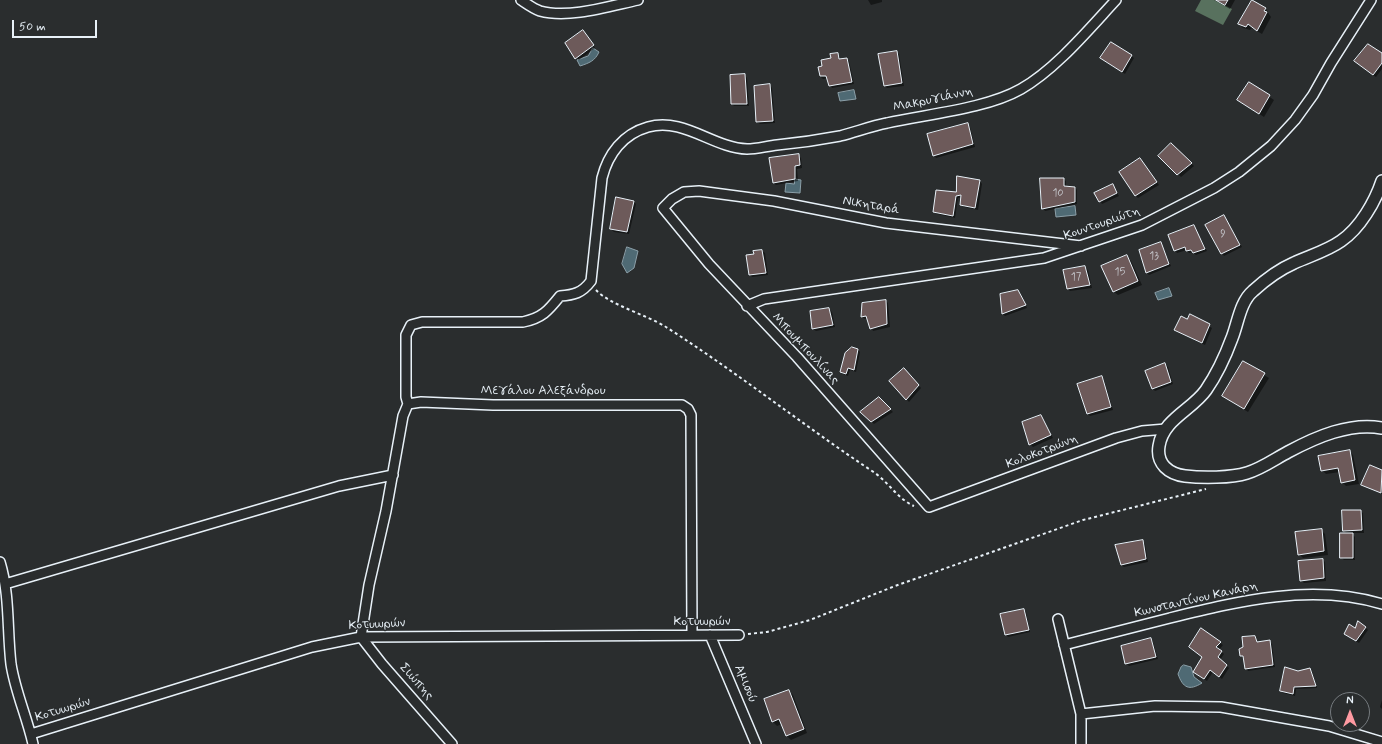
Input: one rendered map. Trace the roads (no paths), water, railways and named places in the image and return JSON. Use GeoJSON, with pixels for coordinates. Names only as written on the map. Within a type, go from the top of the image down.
{"type":"FeatureCollection","features":[{"type":"Feature","properties":{"kind":"street"},"geometry":{"type":"LineString","coordinates":[[521,0],[540,11],[557,12],[582,12],[638,0]]}},
{"type":"Feature","properties":{"kind":"street","name":"Μακρυγιάννη"},"geometry":{"type":"LineString","coordinates":[[408,404],[406,397],[406,335],[411,325],[422,322],[516,322],[536,319],[546,313],[560,296],[574,294],[585,289],[590,281],[602,178],[606,162],[623,140],[634,132],[660,125],[683,128],[720,143],[748,149],[840,136],[885,123],[993,100],[1021,89],[1041,75],[1075,43],[1116,0]]}},
{"type":"Feature","properties":{"kind":"street","name":"Κουντουριώτη"},"geometry":{"type":"LineString","coordinates":[[747,306],[764,298],[1044,258],[1142,225],[1181,205],[1238,172],[1271,146],[1295,120],[1313,95],[1331,63],[1371,0]]}},
{"type":"Feature","properties":{"kind":"street"},"geometry":{"type":"LineString","coordinates":[[1382,180],[1379,192],[1368,211],[1342,241],[1281,269],[1251,293],[1243,305],[1224,359],[1205,391],[1194,404],[1177,416],[1166,429],[1161,438],[1158,452],[1164,468],[1172,473],[1200,477],[1246,474],[1327,434],[1359,427],[1382,428]]}},
{"type":"Feature","properties":{"kind":"street","name":"Νικηταρά"},"geometry":{"type":"LineString","coordinates":[[663,208],[672,199],[684,192],[699,191],[774,201],[886,222],[1080,246]]}},
{"type":"Feature","properties":{"kind":"street","name":"Μπουμπουλίνας"},"geometry":{"type":"LineString","coordinates":[[663,208],[747,306],[797,358],[929,507]]}},
{"type":"Feature","properties":{"kind":"street","name":"Μεγάλου Αλεξάνδρου"},"geometry":{"type":"LineString","coordinates":[[408,404],[421,402],[493,405],[682,405],[688,409],[691,415],[692,635]]}},
{"type":"Feature","properties":{"kind":"street"},"geometry":{"type":"LineString","coordinates":[[361,637],[369,585],[393,475],[403,416],[408,404]]}},
{"type":"Feature","properties":{"kind":"street","name":"Κολοκοτρώνη"},"geometry":{"type":"LineString","coordinates":[[929,507],[1116,438],[1142,431],[1166,429]]}},
{"type":"Feature","properties":{"kind":"street"},"geometry":{"type":"LineString","coordinates":[[5,584],[339,486],[393,475]]}},
{"type":"Feature","properties":{"kind":"street"},"geometry":{"type":"LineString","coordinates":[[0,562],[5,584],[12,669],[33,744]]}},
{"type":"Feature","properties":{"kind":"street","name":"Κωνσταντίνου Κανάρη"},"geometry":{"type":"LineString","coordinates":[[1064,645],[1252,599],[1290,595],[1329,596],[1367,600],[1382,604]]}},
{"type":"Feature","properties":{"kind":"street"},"geometry":{"type":"LineString","coordinates":[[1058,619],[1081,714],[1081,744]]}},
{"type":"Feature","properties":{"kind":"street","name":"Αμισού"},"geometry":{"type":"LineString","coordinates":[[710,635],[756,744]]}},
{"type":"Feature","properties":{"kind":"street","name":"Κοτυωρών"},"geometry":{"type":"LineString","coordinates":[[31,734],[312,647],[361,637],[739,635]]}},
{"type":"Feature","properties":{"kind":"street","name":"Σιώπης"},"geometry":{"type":"LineString","coordinates":[[361,637],[382,664],[452,744]]}},
{"type":"Feature","properties":{"kind":"street"},"geometry":{"type":"LineString","coordinates":[[1081,714],[1155,706],[1221,707],[1330,726],[1382,742]]}},
{"type":"Feature","properties":{"kind":"water"},"geometry":{"type":"Polygon","coordinates":[[[593,48],[599,52],[596,58],[589,63],[580,66],[577,60],[588,56],[593,48]]]}},
{"type":"Feature","properties":{"kind":"water"},"geometry":{"type":"Polygon","coordinates":[[[854,90],[856,99],[840,101],[838,93],[854,90]]]}},
{"type":"Feature","properties":{"kind":"water"},"geometry":{"type":"Polygon","coordinates":[[[795,179],[801,180],[800,193],[785,192],[786,183],[794,184],[795,179]]]}},
{"type":"Feature","properties":{"kind":"water"},"geometry":{"type":"Polygon","coordinates":[[[1075,206],[1076,215],[1056,217],[1055,209],[1075,206]]]}},
{"type":"Feature","properties":{"kind":"water"},"geometry":{"type":"Polygon","coordinates":[[[627,247],[638,251],[634,268],[627,273],[622,264],[627,247]]]}},
{"type":"Feature","properties":{"kind":"water"},"geometry":{"type":"Polygon","coordinates":[[[1169,288],[1172,296],[1158,300],[1155,293],[1169,288]]]}},
{"type":"Feature","properties":{"kind":"water"},"geometry":{"type":"Polygon","coordinates":[[[1184,665],[1191,667],[1194,677],[1202,683],[1193,687],[1187,687],[1184,685],[1178,674],[1181,667],[1184,665]]]}}]}
